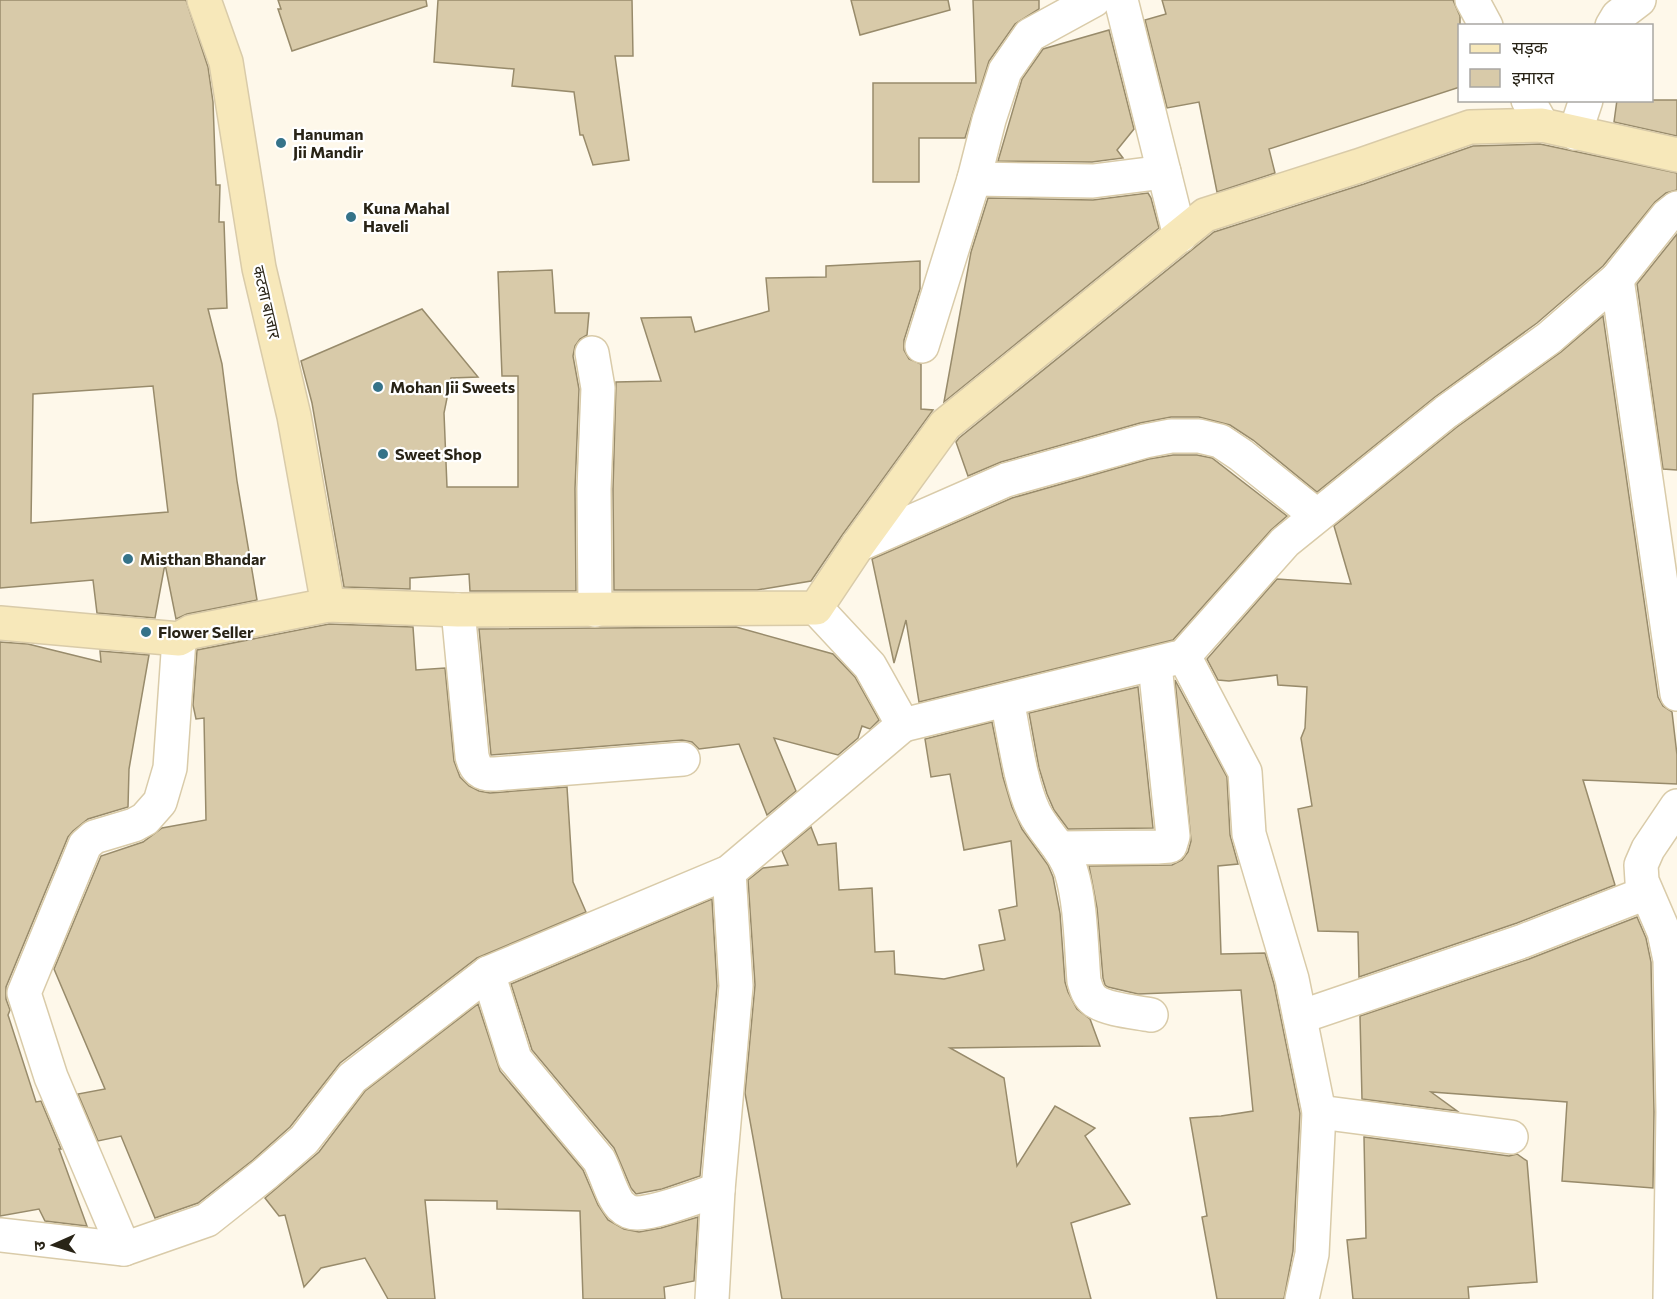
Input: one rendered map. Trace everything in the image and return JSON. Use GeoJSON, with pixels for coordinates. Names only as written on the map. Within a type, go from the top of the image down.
{"type":"FeatureCollection","features":[{"type":"Feature","properties":{"kind":"street","name":"कटला बाजार"},"geometry":{"type":"LineString","coordinates":[[204,0],[226,62],[259,268],[294,416],[328,605]]}},
{"type":"Feature","properties":{"kind":"street"},"geometry":{"type":"LineString","coordinates":[[922,346],[1005,71],[1030,35],[1094,0]]}},
{"type":"Feature","properties":{"kind":"street"},"geometry":{"type":"LineString","coordinates":[[1121,0],[1180,236]]}},
{"type":"Feature","properties":{"kind":"street"},"geometry":{"type":"LineString","coordinates":[[1472,0],[1485,24]]}},
{"type":"Feature","properties":{"kind":"street"},"geometry":{"type":"LineString","coordinates":[[1613,24],[1618,16],[1639,0]]}},
{"type":"Feature","properties":{"kind":"street"},"geometry":{"type":"LineString","coordinates":[[1575,133],[1585,102]]}},
{"type":"Feature","properties":{"kind":"street"},"geometry":{"type":"LineString","coordinates":[[816,608],[945,425],[1205,215],[1470,127],[1535,113],[1575,133],[1677,155]]}},
{"type":"Feature","properties":{"kind":"street"},"geometry":{"type":"LineString","coordinates":[[974,179],[1093,181],[1164,172]]}},
{"type":"Feature","properties":{"kind":"street"},"geometry":{"type":"LineString","coordinates":[[0,1235],[124,1249],[207,1220],[304,1140],[352,1078],[488,973],[729,872],[903,725],[1169,660],[1284,542],[1446,412],[1549,338],[1617,279],[1667,216],[1677,208]]}},
{"type":"Feature","properties":{"kind":"street"},"geometry":{"type":"LineString","coordinates":[[1617,279],[1677,694]]}},
{"type":"Feature","properties":{"kind":"street"},"geometry":{"type":"LineString","coordinates":[[592,353],[598,388],[594,489],[596,610]]}},
{"type":"Feature","properties":{"kind":"street"},"geometry":{"type":"LineString","coordinates":[[858,546],[1006,480],[1145,441],[1171,436],[1199,436],[1220,441],[1317,515]]}},
{"type":"Feature","properties":{"kind":"street"},"geometry":{"type":"LineString","coordinates":[[0,623],[179,639],[191,632],[328,605],[458,610],[816,608],[870,666],[903,725]]}},
{"type":"Feature","properties":{"kind":"street"},"geometry":{"type":"LineString","coordinates":[[458,610],[472,756],[480,772],[486,775],[683,759]]}},
{"type":"Feature","properties":{"kind":"street"},"geometry":{"type":"LineString","coordinates":[[124,1249],[51,1077],[12,998],[85,845],[93,837],[134,825],[145,819],[160,802],[170,768],[179,639]]}},
{"type":"Feature","properties":{"kind":"street"},"geometry":{"type":"LineString","coordinates":[[1060,848],[1165,847],[1172,842],[1169,660]]}},
{"type":"Feature","properties":{"kind":"street"},"geometry":{"type":"LineString","coordinates":[[1169,660],[1245,772],[1249,834],[1292,979],[1300,1017],[1319,1112],[1312,1254],[1302,1299]]}},
{"type":"Feature","properties":{"kind":"street"},"geometry":{"type":"LineString","coordinates":[[1006,700],[1029,799],[1039,820],[1060,848],[1070,867],[1075,885],[1084,981],[1088,993],[1095,1001],[1107,1006],[1151,1015]]}},
{"type":"Feature","properties":{"kind":"street"},"geometry":{"type":"LineString","coordinates":[[1670,1299],[1675,1112],[1670,960],[1664,932],[1642,881],[1641,865],[1648,849],[1677,806]]}},
{"type":"Feature","properties":{"kind":"street"},"geometry":{"type":"LineString","coordinates":[[712,1299],[718,1190],[736,986],[729,872]]}},
{"type":"Feature","properties":{"kind":"street"},"geometry":{"type":"LineString","coordinates":[[1300,1017],[1523,941],[1646,893]]}},
{"type":"Feature","properties":{"kind":"street"},"geometry":{"type":"LineString","coordinates":[[488,973],[515,1059],[599,1160],[615,1198],[621,1206],[635,1213],[648,1212],[718,1190]]}},
{"type":"Feature","properties":{"kind":"street"},"geometry":{"type":"LineString","coordinates":[[1319,1112],[1510,1137]]}},
{"type":"Feature","properties":{"kind":"building"},"geometry":{"type":"Polygon","coordinates":[[[0,0],[186,0],[208,67],[213,102],[216,185],[220,185],[219,222],[224,222],[227,308],[208,309],[222,364],[237,481],[257,600],[187,614],[176,619],[165,564],[155,618],[97,613],[93,580],[0,588],[0,0]],[[153,386],[33,394],[31,523],[168,512],[153,386]]]}},
{"type":"Feature","properties":{"kind":"building"},"geometry":{"type":"Polygon","coordinates":[[[278,0],[426,0],[427,6],[292,51],[278,9],[281,9],[278,0]]]}},
{"type":"Feature","properties":{"kind":"building"},"geometry":{"type":"Polygon","coordinates":[[[438,0],[632,0],[633,56],[615,56],[629,160],[593,165],[583,135],[580,135],[574,92],[512,86],[514,69],[434,62],[438,0]]]}},
{"type":"Feature","properties":{"kind":"building"},"geometry":{"type":"Polygon","coordinates":[[[851,0],[948,0],[950,10],[860,35],[851,0]]]}},
{"type":"Feature","properties":{"kind":"building"},"geometry":{"type":"Polygon","coordinates":[[[973,0],[1039,0],[1039,9],[1015,24],[989,61],[965,138],[919,138],[919,182],[873,182],[873,83],[976,83],[973,0]]]}},
{"type":"Feature","properties":{"kind":"building"},"geometry":{"type":"Polygon","coordinates":[[[1162,0],[1453,0],[1460,16],[1458,88],[1269,149],[1275,173],[1217,192],[1199,102],[1167,108],[1145,20],[1166,14],[1162,0]]]}},
{"type":"Feature","properties":{"kind":"building"},"geometry":{"type":"Polygon","coordinates":[[[1109,30],[1134,129],[1117,150],[1123,158],[1092,162],[998,161],[1022,79],[1043,49],[1109,30]]]}},
{"type":"Feature","properties":{"kind":"building"},"geometry":{"type":"Polygon","coordinates":[[[1677,100],[1677,136],[1614,122],[1617,102],[1677,100]]]}},
{"type":"Feature","properties":{"kind":"building"},"geometry":{"type":"Polygon","coordinates":[[[1540,144],[1677,173],[1677,190],[1666,193],[1655,202],[1603,266],[1537,323],[1435,397],[1317,492],[1253,440],[1230,425],[1199,417],[1171,417],[1140,423],[1001,462],[968,476],[956,442],[959,438],[1214,232],[1473,146],[1540,144]]]}},
{"type":"Feature","properties":{"kind":"building"},"geometry":{"type":"Polygon","coordinates":[[[1148,193],[1159,228],[944,402],[971,252],[988,198],[1093,200],[1148,193]]]}},
{"type":"Feature","properties":{"kind":"building"},"geometry":{"type":"Polygon","coordinates":[[[1677,234],[1677,470],[1663,469],[1637,284],[1677,234]]]}},
{"type":"Feature","properties":{"kind":"building"},"geometry":{"type":"Polygon","coordinates":[[[920,261],[920,289],[904,340],[904,350],[909,359],[921,364],[921,409],[933,410],[811,581],[757,590],[614,590],[613,489],[616,382],[661,381],[641,318],[691,317],[695,332],[769,311],[766,278],[826,277],[826,266],[920,261]]]}},
{"type":"Feature","properties":{"kind":"building"},"geometry":{"type":"Polygon","coordinates":[[[552,270],[555,313],[589,313],[587,335],[575,346],[573,356],[579,389],[575,489],[576,591],[470,591],[469,574],[410,578],[410,589],[344,587],[312,403],[301,361],[422,309],[478,377],[451,378],[444,413],[447,487],[518,487],[518,376],[502,376],[498,272],[552,270]]]}},
{"type":"Feature","properties":{"kind":"building"},"geometry":{"type":"Polygon","coordinates":[[[1603,316],[1658,697],[1663,706],[1672,712],[1677,755],[1677,784],[1583,780],[1615,885],[1517,923],[1359,977],[1358,932],[1318,931],[1298,809],[1312,806],[1301,738],[1305,728],[1307,687],[1278,685],[1277,675],[1229,681],[1218,680],[1207,659],[1277,579],[1351,584],[1334,526],[1457,427],[1561,352],[1603,316]]]}},
{"type":"Feature","properties":{"kind":"building"},"geometry":{"type":"Polygon","coordinates":[[[1173,455],[1197,455],[1212,458],[1287,516],[1271,530],[1173,640],[919,702],[906,620],[894,663],[872,559],[1012,498],[1149,459],[1173,455]]]}},
{"type":"Feature","properties":{"kind":"building"},"geometry":{"type":"Polygon","coordinates":[[[329,624],[413,627],[416,670],[445,668],[454,761],[460,777],[469,786],[490,793],[567,787],[573,882],[586,912],[477,958],[340,1063],[290,1127],[253,1160],[198,1203],[155,1218],[121,1136],[98,1141],[78,1094],[105,1089],[54,969],[101,856],[143,842],[162,828],[206,820],[204,718],[196,719],[193,705],[197,650],[329,624]]]}},
{"type":"Feature","properties":{"kind":"building"},"geometry":{"type":"Polygon","coordinates":[[[736,627],[833,654],[855,677],[879,720],[870,729],[862,726],[858,738],[838,755],[774,738],[796,791],[767,815],[739,744],[699,749],[692,742],[682,740],[491,755],[479,629],[736,627]]]}},
{"type":"Feature","properties":{"kind":"building"},"geometry":{"type":"Polygon","coordinates":[[[0,642],[28,644],[101,662],[100,651],[149,655],[129,769],[128,807],[88,819],[68,837],[6,987],[6,999],[10,1010],[8,1015],[36,1102],[41,1101],[61,1149],[59,1149],[87,1226],[45,1221],[39,1209],[0,1216],[0,642]]]}},
{"type":"Feature","properties":{"kind":"building"},"geometry":{"type":"Polygon","coordinates":[[[1175,680],[1227,777],[1230,835],[1238,864],[1218,866],[1221,954],[1265,953],[1274,984],[1300,1113],[1293,1251],[1284,1299],[1217,1299],[1202,1217],[1207,1216],[1190,1118],[1253,1111],[1241,990],[1138,994],[1108,987],[1103,978],[1097,908],[1089,866],[1172,865],[1182,860],[1188,852],[1191,841],[1175,680]]]}},
{"type":"Feature","properties":{"kind":"building"},"geometry":{"type":"Polygon","coordinates":[[[1138,687],[1153,828],[1068,829],[1054,810],[1047,794],[1039,768],[1029,713],[1138,687]]]}},
{"type":"Feature","properties":{"kind":"building"},"geometry":{"type":"Polygon","coordinates":[[[992,722],[1003,777],[1012,807],[1022,829],[1048,865],[1053,877],[1060,913],[1065,982],[1068,992],[1077,1009],[1090,1019],[1100,1046],[950,1048],[1004,1078],[1017,1166],[1055,1106],[1095,1128],[1085,1136],[1130,1204],[1071,1223],[1091,1299],[782,1299],[745,1093],[755,985],[748,880],[763,868],[788,865],[782,851],[811,827],[818,845],[836,843],[839,890],[872,888],[875,952],[894,951],[895,974],[944,979],[984,970],[979,945],[1005,940],[999,910],[1017,906],[1011,841],[964,850],[950,774],[931,777],[925,739],[992,722]]]}},
{"type":"Feature","properties":{"kind":"building"},"geometry":{"type":"Polygon","coordinates":[[[712,899],[717,986],[700,1176],[662,1189],[636,1194],[631,1188],[614,1148],[532,1050],[511,984],[712,899]]]}},
{"type":"Feature","properties":{"kind":"building"},"geometry":{"type":"Polygon","coordinates":[[[1637,917],[1646,938],[1651,962],[1653,1188],[1562,1181],[1567,1102],[1431,1092],[1457,1111],[1362,1099],[1360,1016],[1529,959],[1637,917]]]}},
{"type":"Feature","properties":{"kind":"building"},"geometry":{"type":"Polygon","coordinates":[[[478,1004],[500,1071],[583,1170],[598,1205],[608,1220],[624,1229],[639,1232],[698,1217],[694,1281],[664,1287],[665,1299],[583,1299],[580,1211],[497,1209],[497,1201],[425,1200],[435,1299],[388,1299],[365,1258],[321,1268],[304,1287],[285,1215],[279,1216],[265,1198],[319,1152],[365,1091],[478,1004]]]}},
{"type":"Feature","properties":{"kind":"building"},"geometry":{"type":"Polygon","coordinates":[[[1364,1137],[1509,1156],[1517,1154],[1527,1161],[1537,1282],[1468,1287],[1469,1299],[1353,1299],[1347,1240],[1366,1238],[1364,1137]]]}},
{"type":"Feature","properties":{"kind":"place","name":"Hanuman Jii Mandir"},"geometry":{"type":"Point","coordinates":[281,143]}},
{"type":"Feature","properties":{"kind":"place","name":"Kuna Mahal Haveli"},"geometry":{"type":"Point","coordinates":[351,217]}},
{"type":"Feature","properties":{"kind":"place","name":"Mohan Jii Sweets"},"geometry":{"type":"Point","coordinates":[378,387]}},
{"type":"Feature","properties":{"kind":"place","name":"Sweet Shop"},"geometry":{"type":"Point","coordinates":[383,454]}},
{"type":"Feature","properties":{"kind":"place","name":"Misthan Bhandar"},"geometry":{"type":"Point","coordinates":[128,559]}},
{"type":"Feature","properties":{"kind":"place","name":"Flower Seller"},"geometry":{"type":"Point","coordinates":[146,632]}}]}
